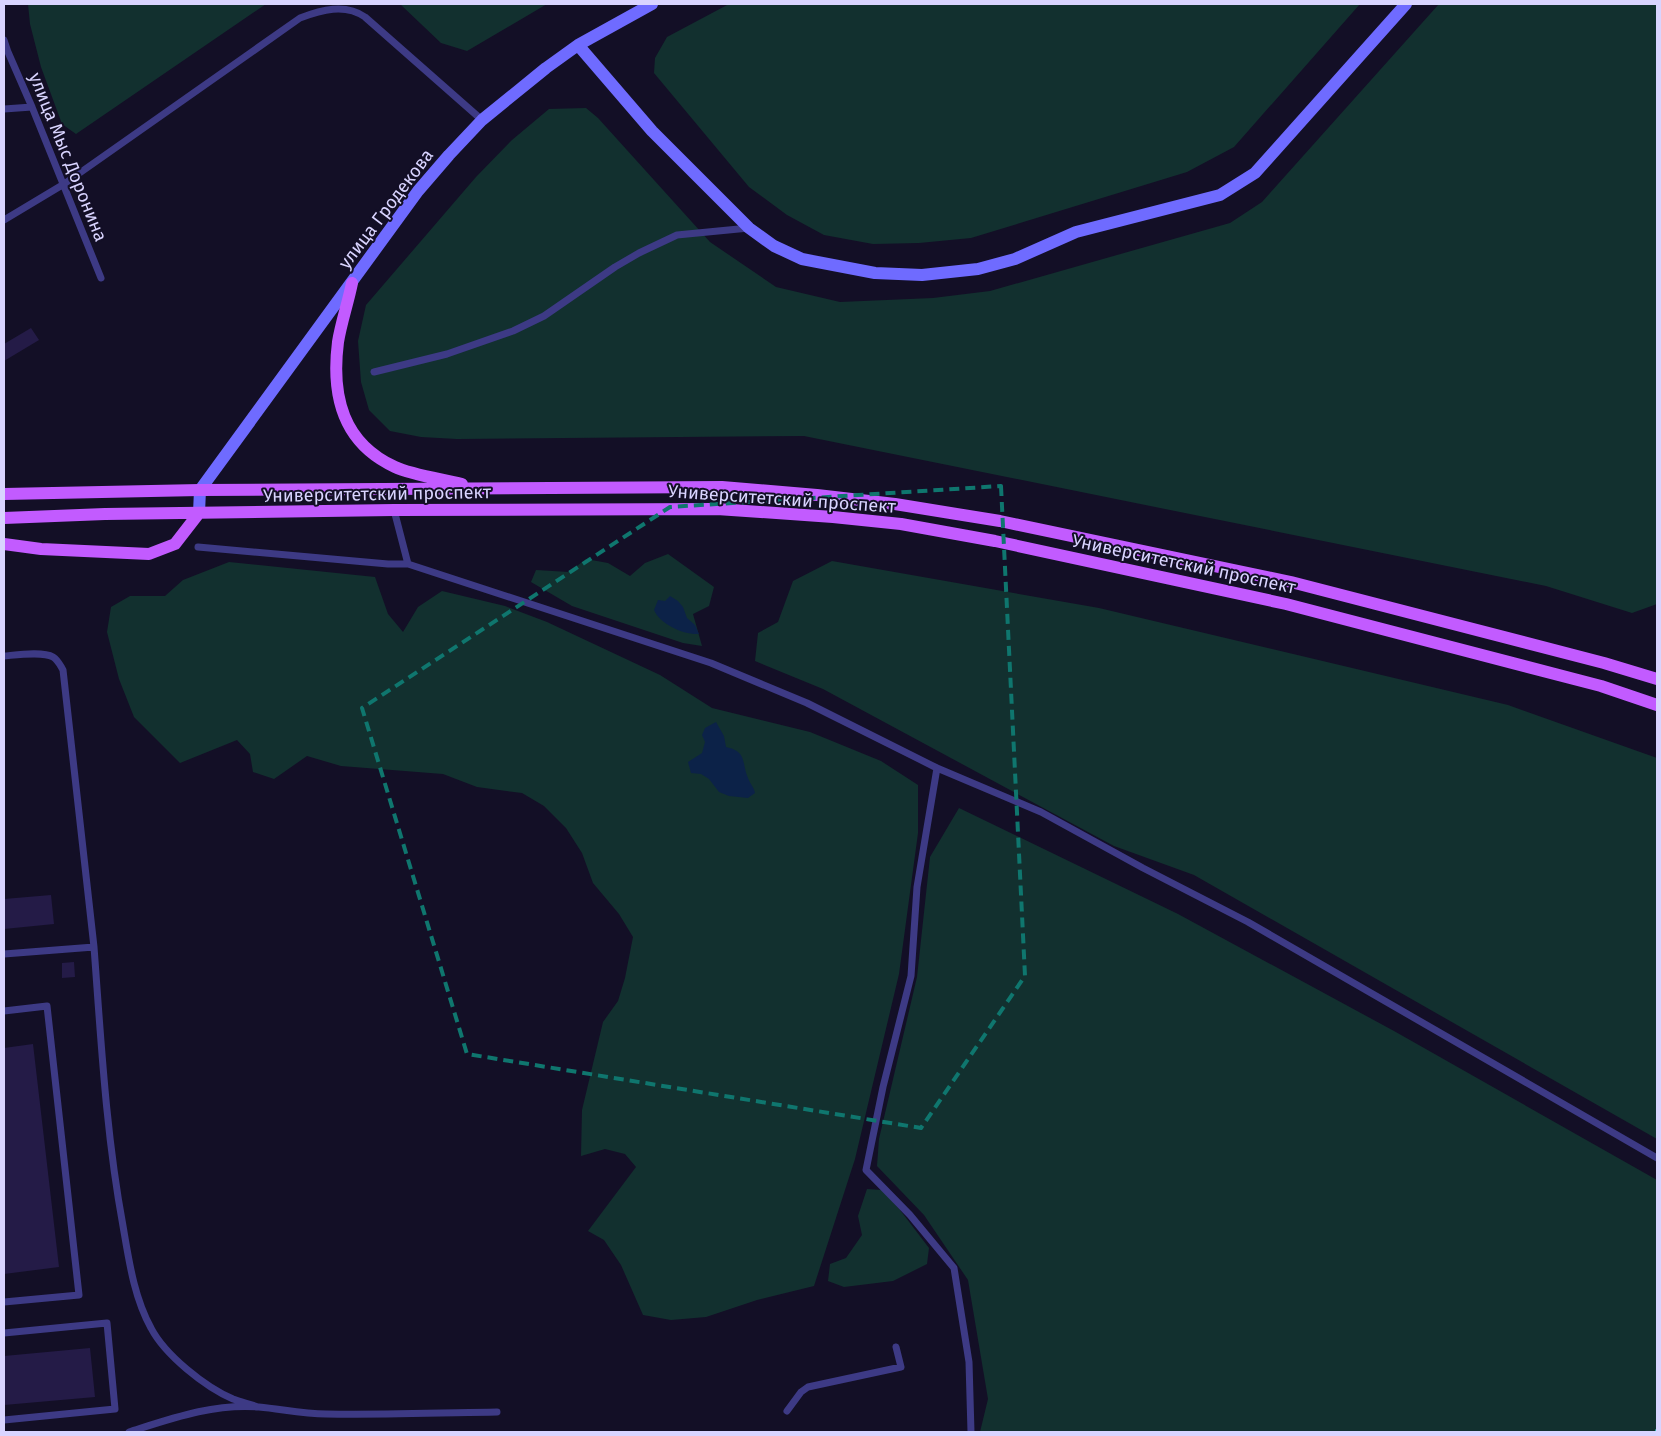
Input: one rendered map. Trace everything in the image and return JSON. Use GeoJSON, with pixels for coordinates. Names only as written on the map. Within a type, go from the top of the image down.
{"type":"FeatureCollection","features":[{"type":"Feature","properties":{"kind":"main road","name":"улица Гродекова"},"geometry":{"type":"LineString","coordinates":[[200,490],[418,192],[449,155],[482,120],[546,68],[578,45],[652,4]]}},
{"type":"Feature","properties":{"kind":"main road"},"geometry":{"type":"LineString","coordinates":[[578,45],[652,131],[749,228],[774,246],[802,259],[875,273],[922,275],[978,270],[1015,259],[1076,232],[1220,195],[1255,173],[1406,4]]}},
{"type":"Feature","properties":{"kind":"main road"},"geometry":{"type":"LineString","coordinates":[[352,283],[338,342],[336,368],[338,398],[352,434],[369,453],[396,468],[484,488]]}},
{"type":"Feature","properties":{"kind":"main road","name":"Университетский проспект"},"geometry":{"type":"LineString","coordinates":[[4,494],[200,490],[722,487],[817,495],[895,504],[1000,521],[1291,582],[1604,663],[1657,679]]}},
{"type":"Feature","properties":{"kind":"main road"},"geometry":{"type":"LineString","coordinates":[[4,544],[41,549],[149,554],[175,544],[199,513],[200,490]]}},
{"type":"Feature","properties":{"kind":"main road","name":"Университетский проспект"},"geometry":{"type":"LineString","coordinates":[[4,518],[105,514],[394,510],[717,509],[902,524],[995,541],[1286,604],[1601,686],[1657,705]]}},
{"type":"Feature","properties":{"kind":"main road"},"geometry":{"type":"LineString","coordinates":[[1286,604],[1291,582]]}},
{"type":"Feature","properties":{"kind":"lane"},"geometry":{"type":"LineString","coordinates":[[4,220],[64,184],[300,18],[330,8],[349,9],[365,17],[482,120]]}},
{"type":"Feature","properties":{"kind":"lane","name":"улица Мыс Доронина"},"geometry":{"type":"LineString","coordinates":[[4,40],[6,51],[64,184],[100,278]]}},
{"type":"Feature","properties":{"kind":"lane"},"geometry":{"type":"LineString","coordinates":[[4,110],[32,107]]}},
{"type":"Feature","properties":{"kind":"lane"},"geometry":{"type":"LineString","coordinates":[[374,372],[447,354],[513,331],[544,316],[615,267],[677,235],[749,228]]}},
{"type":"Feature","properties":{"kind":"lane"},"geometry":{"type":"LineString","coordinates":[[394,510],[408,564]]}},
{"type":"Feature","properties":{"kind":"lane"},"geometry":{"type":"LineString","coordinates":[[198,546],[388,564],[408,564],[711,663],[807,703],[937,768],[1041,812],[1143,868],[1248,922],[1657,1158]]}},
{"type":"Feature","properties":{"kind":"lane"},"geometry":{"type":"LineString","coordinates":[[4,656],[44,654],[52,656],[59,662],[63,670],[94,947],[109,1140],[136,1294],[152,1330],[173,1355],[216,1390],[234,1399],[258,1407],[325,1414],[498,1412]]}},
{"type":"Feature","properties":{"kind":"lane"},"geometry":{"type":"LineString","coordinates":[[937,768],[917,886],[911,976],[883,1087],[866,1170],[910,1216],[954,1268],[969,1362],[971,1432]]}},
{"type":"Feature","properties":{"kind":"lane"},"geometry":{"type":"LineString","coordinates":[[4,954],[94,947]]}},
{"type":"Feature","properties":{"kind":"lane"},"geometry":{"type":"LineString","coordinates":[[4,1011],[47,1006],[79,1295],[4,1302]]}},
{"type":"Feature","properties":{"kind":"lane"},"geometry":{"type":"LineString","coordinates":[[4,1333],[107,1323],[115,1409],[4,1420]]}},
{"type":"Feature","properties":{"kind":"lane"},"geometry":{"type":"LineString","coordinates":[[788,1411],[801,1392],[808,1387],[901,1367],[896,1347]]}},
{"type":"Feature","properties":{"kind":"lane"},"geometry":{"type":"LineString","coordinates":[[129,1432],[204,1410],[258,1407]]}},
{"type":"Feature","properties":{"kind":"path"},"geometry":{"type":"LineString","coordinates":[[1656,1432],[1657,1427]]}},
{"type":"Feature","properties":{"kind":"highlighted area"},"geometry":{"type":"Polygon","coordinates":[[[1001,486],[1025,976],[921,1128],[467,1054],[362,708],[670,507],[1001,486]]]}},
{"type":"Feature","properties":{"kind":"green space"},"geometry":{"type":"Polygon","coordinates":[[[28,4],[266,4],[76,134],[62,124],[41,67],[30,24],[28,4]]]}},
{"type":"Feature","properties":{"kind":"green space"},"geometry":{"type":"Polygon","coordinates":[[[400,4],[547,4],[467,51],[441,43],[400,4]]]}},
{"type":"Feature","properties":{"kind":"green space"},"geometry":{"type":"Polygon","coordinates":[[[729,4],[1360,4],[1234,147],[1187,172],[971,238],[919,243],[873,244],[824,235],[787,215],[749,187],[654,73],[655,58],[667,37],[729,4]]]}},
{"type":"Feature","properties":{"kind":"green space"},"geometry":{"type":"Polygon","coordinates":[[[1439,4],[1657,4],[1657,604],[1632,613],[1546,586],[804,436],[457,439],[421,437],[390,431],[369,410],[361,382],[358,341],[366,305],[476,177],[512,140],[549,109],[586,108],[598,118],[710,242],[776,287],[840,302],[933,298],[990,291],[1230,223],[1262,202],[1439,4]]]}},
{"type":"Feature","properties":{"kind":"green space"},"geometry":{"type":"Polygon","coordinates":[[[668,554],[714,587],[709,606],[693,614],[702,646],[683,643],[572,606],[531,582],[536,570],[569,572],[586,559],[608,563],[630,576],[645,563],[668,554]]]}},
{"type":"Feature","properties":{"kind":"green space"},"geometry":{"type":"Polygon","coordinates":[[[832,561],[1099,608],[1508,705],[1657,758],[1657,1139],[1194,875],[1114,846],[823,689],[755,661],[758,633],[778,622],[793,581],[832,561]]]}},
{"type":"Feature","properties":{"kind":"green space"},"geometry":{"type":"Polygon","coordinates":[[[229,562],[375,577],[388,614],[403,632],[418,607],[442,591],[505,606],[547,622],[660,675],[712,708],[810,732],[881,761],[918,785],[918,833],[899,974],[855,1159],[814,1286],[757,1300],[706,1317],[671,1320],[643,1315],[621,1265],[604,1240],[588,1231],[636,1167],[625,1154],[605,1149],[581,1156],[582,1110],[603,1022],[618,1001],[625,978],[633,937],[619,914],[593,883],[582,853],[566,828],[544,806],[522,793],[477,787],[443,774],[341,766],[307,756],[274,779],[253,772],[250,754],[237,740],[180,763],[134,717],[119,679],[107,632],[111,607],[130,596],[165,596],[183,580],[229,562]]]}},
{"type":"Feature","properties":{"kind":"green space"},"geometry":{"type":"Polygon","coordinates":[[[959,808],[1178,914],[1394,1031],[1657,1180],[1657,1432],[980,1432],[988,1399],[968,1280],[924,1215],[877,1166],[879,1139],[917,977],[930,857],[959,808]]]}},
{"type":"Feature","properties":{"kind":"green space"},"geometry":{"type":"Polygon","coordinates":[[[867,1189],[882,1190],[900,1210],[929,1248],[927,1264],[893,1281],[844,1287],[828,1281],[830,1264],[846,1258],[862,1235],[858,1216],[867,1189]]]}},
{"type":"Feature","properties":{"kind":"water"},"geometry":{"type":"Polygon","coordinates":[[[670,596],[683,607],[687,618],[695,625],[699,634],[679,631],[661,620],[657,615],[654,610],[658,600],[665,601],[670,596]]]}},
{"type":"Feature","properties":{"kind":"water"},"geometry":{"type":"Polygon","coordinates":[[[716,722],[724,736],[726,747],[738,752],[743,758],[746,772],[755,793],[748,798],[729,796],[719,792],[709,779],[701,774],[691,773],[688,762],[702,753],[705,742],[702,735],[705,728],[716,722]]]}},
{"type":"Feature","properties":{"kind":"building"},"geometry":{"type":"Polygon","coordinates":[[[31,328],[39,340],[4,361],[4,344],[31,328]]]}},
{"type":"Feature","properties":{"kind":"building"},"geometry":{"type":"Polygon","coordinates":[[[51,895],[54,924],[4,929],[4,899],[51,895]]]}},
{"type":"Feature","properties":{"kind":"building"},"geometry":{"type":"Polygon","coordinates":[[[74,962],[75,977],[62,978],[62,963],[74,962]]]}},
{"type":"Feature","properties":{"kind":"building"},"geometry":{"type":"Polygon","coordinates":[[[33,1044],[59,1267],[4,1274],[4,1048],[33,1044]]]}},
{"type":"Feature","properties":{"kind":"building"},"geometry":{"type":"Polygon","coordinates":[[[90,1348],[95,1397],[4,1405],[4,1356],[90,1348]]]}}]}
